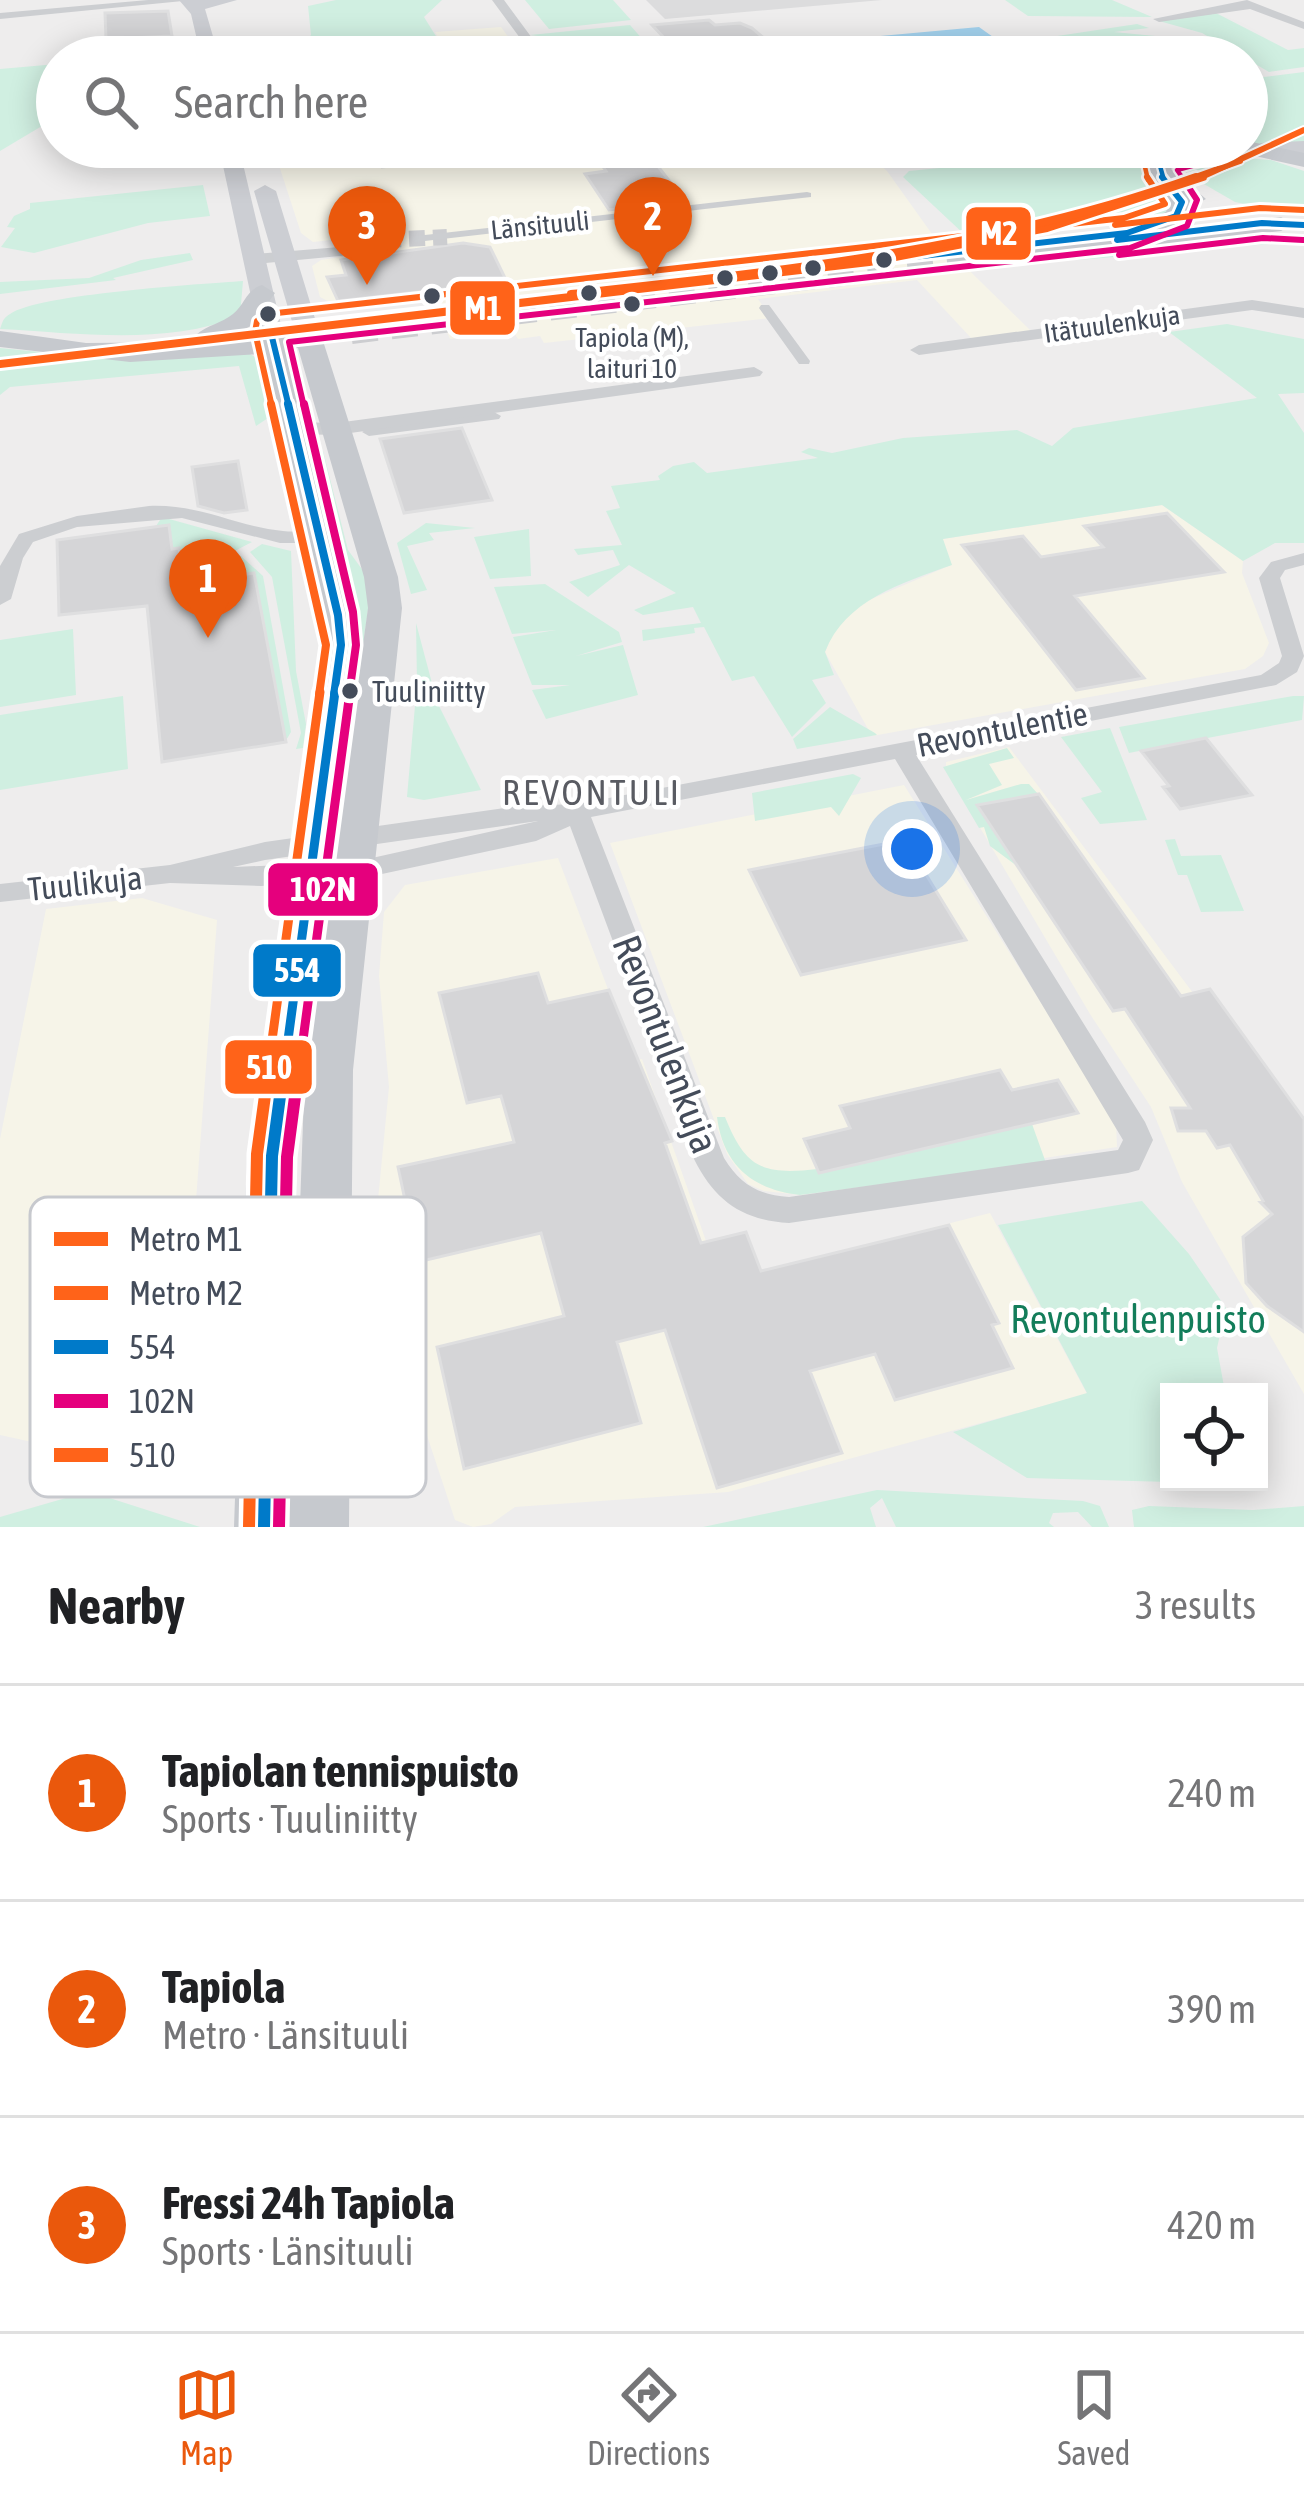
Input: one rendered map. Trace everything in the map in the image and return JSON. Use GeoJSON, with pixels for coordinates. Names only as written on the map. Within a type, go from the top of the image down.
{"type":"FeatureCollection","features":[{"type":"Feature","properties":{"kind":"main road"},"geometry":{"type":"LineString","coordinates":[[202,36],[190,4],[224,3]]}},
{"type":"Feature","properties":{"kind":"main road"},"geometry":{"type":"LineString","coordinates":[[216,36],[211,14],[224,3]]}},
{"type":"Feature","properties":{"kind":"main road"},"geometry":{"type":"LineString","coordinates":[[1268,148],[1304,147]]}},
{"type":"Feature","properties":{"kind":"main road"},"geometry":{"type":"LineString","coordinates":[[1268,152],[1304,160]]}},
{"type":"Feature","properties":{"kind":"main road"},"geometry":{"type":"LineString","coordinates":[[234,168],[341,645],[323,1197]]}},
{"type":"Feature","properties":{"kind":"main road"},"geometry":{"type":"LineString","coordinates":[[258,168],[307,332],[346,427],[385,608],[272,1156],[271,1197]]}},
{"type":"Feature","properties":{"kind":"main road"},"geometry":{"type":"LineString","coordinates":[[1161,168],[1160,174],[1176,189],[1220,209],[1296,227]]}},
{"type":"Feature","properties":{"kind":"main road"},"geometry":{"type":"LineString","coordinates":[[1176,189],[1182,202],[1176,216],[1150,228],[957,256],[1170,233],[1296,227]]}},
{"type":"Feature","properties":{"kind":"main road"},"geometry":{"type":"LineString","coordinates":[[210,335],[242,320],[262,293]]}},
{"type":"Feature","properties":{"kind":"main road"},"geometry":{"type":"LineString","coordinates":[[0,338],[45,347],[152,352],[349,326],[334,349],[307,332]]}},
{"type":"Feature","properties":{"kind":"main road"},"geometry":{"type":"LineString","coordinates":[[0,338],[272,336]]}},
{"type":"Feature","properties":{"kind":"main road"},"geometry":{"type":"LineString","coordinates":[[264,1527],[265,1497]]}},
{"type":"Feature","properties":{"kind":"main road"},"geometry":{"type":"LineString","coordinates":[[319,1497],[319,1527]]}},
{"type":"Feature","properties":{"kind":"street"},"geometry":{"type":"LineString","coordinates":[[498,0],[525,36]]}},
{"type":"Feature","properties":{"kind":"street"},"geometry":{"type":"LineString","coordinates":[[1238,0],[1304,26]]}},
{"type":"Feature","properties":{"kind":"street"},"geometry":{"type":"LineString","coordinates":[[0,16],[88,5],[190,4]]}},
{"type":"Feature","properties":{"kind":"street"},"geometry":{"type":"LineString","coordinates":[[1159,19],[1254,5]]}},
{"type":"Feature","properties":{"kind":"street"},"geometry":{"type":"LineString","coordinates":[[1279,13],[1304,8]]}},
{"type":"Feature","properties":{"kind":"street","name":"Länsituuli"},"geometry":{"type":"LineString","coordinates":[[416,239],[807,195]]}},
{"type":"Feature","properties":{"kind":"street"},"geometry":{"type":"LineString","coordinates":[[255,259],[386,244]]}},
{"type":"Feature","properties":{"kind":"street","name":"Itätuulenkuja"},"geometry":{"type":"LineString","coordinates":[[919,350],[1252,305],[1304,313]]}},
{"type":"Feature","properties":{"kind":"street"},"geometry":{"type":"LineString","coordinates":[[766,308],[804,361]]}},
{"type":"Feature","properties":{"kind":"street"},"geometry":{"type":"LineString","coordinates":[[346,427],[754,372]]}},
{"type":"Feature","properties":{"kind":"street"},"geometry":{"type":"LineString","coordinates":[[292,428],[388,430],[494,416]]}},
{"type":"Feature","properties":{"kind":"street"},"geometry":{"type":"LineString","coordinates":[[0,598],[27,536],[66,525],[176,511],[283,541],[320,537]]}},
{"type":"Feature","properties":{"kind":"street","name":"Revontulentie"},"geometry":{"type":"LineString","coordinates":[[334,857],[536,833],[577,812],[1262,682],[1297,670],[1269,578],[1278,566],[1304,559]]}},
{"type":"Feature","properties":{"kind":"street","name":"Revontulenkuja"},"geometry":{"type":"LineString","coordinates":[[577,812],[709,1159],[735,1196],[759,1206],[789,1210],[1120,1165],[1134,1155],[1138,1141],[900,748]]}},
{"type":"Feature","properties":{"kind":"street","name":"Tuulikuja"},"geometry":{"type":"LineString","coordinates":[[0,893],[334,857]]}},
{"type":"Feature","properties":{"kind":"shaded area"},"geometry":{"type":"Polygon","coordinates":[[[646,0],[882,0],[665,19],[646,0]]]}},
{"type":"Feature","properties":{"kind":"shaded area"},"geometry":{"type":"Polygon","coordinates":[[[501,27],[508,36],[437,36],[435,32],[501,27]]]}},
{"type":"Feature","properties":{"kind":"shaded area"},"geometry":{"type":"Polygon","coordinates":[[[280,168],[884,168],[932,234],[1033,333],[973,340],[917,280],[758,299],[771,318],[544,343],[540,336],[518,339],[513,331],[450,339],[432,298],[343,309],[320,297],[312,266],[321,260],[393,249],[387,234],[313,242],[301,233],[280,168]]]}},
{"type":"Feature","properties":{"kind":"shaded area"},"geometry":{"type":"Polygon","coordinates":[[[1162,505],[1243,561],[1242,573],[1269,643],[1263,656],[1245,669],[872,736],[825,652],[835,628],[862,603],[951,565],[942,539],[1162,505]]]}},
{"type":"Feature","properties":{"kind":"shaded area"},"geometry":{"type":"Polygon","coordinates":[[[1009,747],[1193,993],[1210,990],[1304,1119],[1304,1394],[1182,1182],[1151,1107],[1090,1014],[946,770],[946,762],[1009,747]]]}},
{"type":"Feature","properties":{"kind":"shaded area"},"geometry":{"type":"Polygon","coordinates":[[[904,785],[1116,1122],[1117,1147],[800,1195],[764,1191],[748,1184],[727,1154],[610,843],[904,785]]]}},
{"type":"Feature","properties":{"kind":"shaded area"},"geometry":{"type":"Polygon","coordinates":[[[558,858],[635,1060],[642,1059],[706,1241],[746,1232],[762,1271],[990,1213],[1087,1394],[728,1492],[515,1507],[491,1524],[473,1527],[455,1520],[426,1432],[426,1197],[378,1197],[389,1087],[379,976],[384,912],[405,885],[558,858]]]}},
{"type":"Feature","properties":{"kind":"shaded area"},"geometry":{"type":"Polygon","coordinates":[[[142,898],[217,920],[196,1197],[30,1197],[30,1442],[0,1435],[0,1139],[46,909],[142,898]]]}},
{"type":"Feature","properties":{"kind":"green space"},"geometry":{"type":"Polygon","coordinates":[[[336,0],[442,0],[424,17],[436,36],[310,36],[308,6],[336,0]]]}},
{"type":"Feature","properties":{"kind":"green space"},"geometry":{"type":"Polygon","coordinates":[[[525,0],[613,0],[631,20],[549,29],[525,0]]]}},
{"type":"Feature","properties":{"kind":"green space"},"geometry":{"type":"Polygon","coordinates":[[[1005,0],[1112,0],[1152,17],[1028,16],[1005,0]]]}},
{"type":"Feature","properties":{"kind":"green space"},"geometry":{"type":"Polygon","coordinates":[[[1214,12],[1261,36],[1207,36],[1159,21],[1214,12]]]}},
{"type":"Feature","properties":{"kind":"green space"},"geometry":{"type":"Polygon","coordinates":[[[1137,24],[1149,28],[1114,32],[1155,36],[1057,36],[1137,24]]]}},
{"type":"Feature","properties":{"kind":"green space"},"geometry":{"type":"Polygon","coordinates":[[[630,25],[640,36],[538,36],[530,35],[630,25]]]}},
{"type":"Feature","properties":{"kind":"green space"},"geometry":{"type":"Polygon","coordinates":[[[1268,40],[1288,50],[1304,48],[1304,67],[1269,72],[1268,40]]]}},
{"type":"Feature","properties":{"kind":"green space"},"geometry":{"type":"Polygon","coordinates":[[[36,66],[36,130],[0,151],[0,69],[36,66]]]}},
{"type":"Feature","properties":{"kind":"green space"},"geometry":{"type":"Polygon","coordinates":[[[1304,72],[1304,145],[1268,146],[1268,76],[1304,72]]]}},
{"type":"Feature","properties":{"kind":"green space"},"geometry":{"type":"Polygon","coordinates":[[[1268,160],[1304,171],[1304,216],[1235,202],[1190,176],[1190,168],[1268,168],[1268,160]]]}},
{"type":"Feature","properties":{"kind":"green space"},"geometry":{"type":"Polygon","coordinates":[[[1165,168],[1170,213],[966,236],[903,177],[909,171],[1165,168]]]}},
{"type":"Feature","properties":{"kind":"green space"},"geometry":{"type":"Polygon","coordinates":[[[203,185],[210,216],[148,223],[34,253],[1,247],[15,228],[7,227],[14,216],[30,209],[30,203],[203,185]]]}},
{"type":"Feature","properties":{"kind":"green space"},"geometry":{"type":"Polygon","coordinates":[[[1254,234],[1304,234],[1304,241],[1074,257],[1089,250],[1254,234]]]}},
{"type":"Feature","properties":{"kind":"green space"},"geometry":{"type":"Polygon","coordinates":[[[190,253],[193,260],[113,278],[116,280],[0,294],[0,282],[89,278],[141,260],[190,253]]]}},
{"type":"Feature","properties":{"kind":"green space"},"geometry":{"type":"Polygon","coordinates":[[[243,281],[240,316],[182,331],[122,335],[0,329],[10,314],[52,301],[243,281]]]}},
{"type":"Feature","properties":{"kind":"green space"},"geometry":{"type":"Polygon","coordinates":[[[1227,324],[1304,339],[1304,393],[1278,394],[1304,433],[1304,543],[1275,543],[1243,561],[1162,505],[943,539],[952,565],[877,596],[834,634],[825,652],[834,675],[812,680],[826,703],[792,737],[754,676],[732,681],[704,627],[694,628],[695,633],[643,641],[642,630],[701,623],[693,607],[643,615],[634,610],[676,593],[629,565],[588,597],[569,582],[620,565],[613,550],[578,555],[574,549],[622,545],[606,511],[620,508],[611,486],[660,480],[658,476],[673,466],[694,462],[707,473],[818,458],[801,452],[809,448],[832,453],[903,438],[1017,430],[1052,446],[1073,428],[1257,398],[1169,332],[1227,324]]]}},
{"type":"Feature","properties":{"kind":"green space"},"geometry":{"type":"Polygon","coordinates":[[[0,348],[110,359],[250,354],[264,362],[277,412],[256,426],[239,366],[10,387],[0,395],[0,348]]]}},
{"type":"Feature","properties":{"kind":"green space"},"geometry":{"type":"Polygon","coordinates":[[[323,451],[348,550],[364,572],[370,595],[355,704],[309,453],[323,451]]]}},
{"type":"Feature","properties":{"kind":"green space"},"geometry":{"type":"Polygon","coordinates":[[[162,517],[252,542],[200,569],[175,571],[169,525],[156,526],[162,517]]]}},
{"type":"Feature","properties":{"kind":"green space"},"geometry":{"type":"Polygon","coordinates":[[[426,523],[475,528],[429,533],[434,540],[407,546],[427,590],[411,594],[397,543],[426,523]]]}},
{"type":"Feature","properties":{"kind":"green space"},"geometry":{"type":"Polygon","coordinates":[[[529,529],[531,576],[490,579],[474,537],[529,529]]]}},
{"type":"Feature","properties":{"kind":"green space"},"geometry":{"type":"Polygon","coordinates":[[[262,544],[291,551],[296,671],[306,724],[303,748],[296,749],[301,733],[272,577],[250,552],[262,544]]]}},
{"type":"Feature","properties":{"kind":"green space"},"geometry":{"type":"Polygon","coordinates":[[[241,556],[263,576],[291,732],[285,742],[254,573],[219,578],[205,571],[241,556]]]}},
{"type":"Feature","properties":{"kind":"green space"},"geometry":{"type":"Polygon","coordinates":[[[545,584],[619,632],[622,642],[576,656],[623,645],[638,695],[546,719],[532,690],[570,685],[532,685],[513,637],[556,630],[512,634],[494,587],[545,584]]]}},
{"type":"Feature","properties":{"kind":"green space"},"geometry":{"type":"Polygon","coordinates":[[[416,623],[437,702],[481,790],[424,800],[407,797],[417,683],[416,623]]]}},
{"type":"Feature","properties":{"kind":"green space"},"geometry":{"type":"Polygon","coordinates":[[[73,629],[76,695],[0,707],[0,640],[73,629]]]}},
{"type":"Feature","properties":{"kind":"green space"},"geometry":{"type":"Polygon","coordinates":[[[123,696],[128,769],[0,790],[0,715],[123,696]]]}},
{"type":"Feature","properties":{"kind":"green space"},"geometry":{"type":"Polygon","coordinates":[[[1304,696],[1302,720],[1129,753],[1119,727],[1304,696]]]}},
{"type":"Feature","properties":{"kind":"green space"},"geometry":{"type":"Polygon","coordinates":[[[830,707],[877,735],[797,749],[793,739],[830,707]]]}},
{"type":"Feature","properties":{"kind":"green space"},"geometry":{"type":"Polygon","coordinates":[[[1110,728],[1147,820],[1100,824],[1081,798],[1102,792],[1061,737],[1110,728]]]}},
{"type":"Feature","properties":{"kind":"green space"},"geometry":{"type":"Polygon","coordinates":[[[1007,748],[1014,758],[989,764],[1002,785],[966,800],[1021,784],[1029,784],[1038,794],[978,805],[1017,866],[990,846],[984,827],[979,828],[943,767],[1007,748]]]}},
{"type":"Feature","properties":{"kind":"green space"},"geometry":{"type":"Polygon","coordinates":[[[853,774],[861,778],[839,816],[831,807],[755,821],[752,793],[853,774]]]}},
{"type":"Feature","properties":{"kind":"green space"},"geometry":{"type":"Polygon","coordinates":[[[1175,839],[1181,856],[1221,855],[1244,911],[1201,912],[1187,875],[1178,875],[1165,840],[1175,839]]]}},
{"type":"Feature","properties":{"kind":"green space"},"geometry":{"type":"Polygon","coordinates":[[[717,1117],[725,1117],[749,1158],[783,1171],[818,1169],[820,1173],[1032,1124],[1046,1163],[800,1195],[768,1187],[743,1172],[726,1149],[717,1117]]]}},
{"type":"Feature","properties":{"kind":"green space","name":"Revontulenpuisto"},"geometry":{"type":"Polygon","coordinates":[[[1142,1201],[1189,1254],[1226,1308],[1217,1348],[1223,1383],[1160,1383],[1160,1482],[1027,1478],[953,1432],[1087,1393],[998,1225],[1142,1201]]]}},
{"type":"Feature","properties":{"kind":"green space"},"geometry":{"type":"Polygon","coordinates":[[[877,1490],[1083,1501],[1100,1506],[1109,1527],[1092,1527],[1078,1512],[1053,1513],[1049,1523],[1054,1527],[896,1527],[882,1498],[870,1508],[876,1527],[703,1527],[877,1490]]]}},
{"type":"Feature","properties":{"kind":"green space"},"geometry":{"type":"Polygon","coordinates":[[[69,1497],[106,1497],[200,1527],[0,1527],[0,1517],[69,1497]]]}},
{"type":"Feature","properties":{"kind":"green space"},"geometry":{"type":"Polygon","coordinates":[[[1149,1506],[1253,1510],[1304,1506],[1304,1527],[1134,1527],[1132,1510],[1149,1506]]]}},
{"type":"Feature","properties":{"kind":"water"},"geometry":{"type":"Polygon","coordinates":[[[979,27],[992,36],[880,36],[979,27]]]}},
{"type":"Feature","properties":{"kind":"building"},"geometry":{"type":"Polygon","coordinates":[[[168,11],[172,36],[106,36],[105,13],[168,11]]]}},
{"type":"Feature","properties":{"kind":"building"},"geometry":{"type":"Polygon","coordinates":[[[709,20],[715,25],[740,23],[761,36],[662,36],[652,25],[709,20]]]}},
{"type":"Feature","properties":{"kind":"building"},"geometry":{"type":"Polygon","coordinates":[[[604,168],[659,168],[685,201],[609,210],[585,174],[606,171],[604,168]]]}},
{"type":"Feature","properties":{"kind":"building"},"geometry":{"type":"Polygon","coordinates":[[[463,243],[490,247],[507,282],[338,301],[327,277],[346,275],[341,260],[463,243]]]}},
{"type":"Feature","properties":{"kind":"building"},"geometry":{"type":"Polygon","coordinates":[[[462,428],[492,500],[404,513],[380,439],[462,428]]]}},
{"type":"Feature","properties":{"kind":"building"},"geometry":{"type":"Polygon","coordinates":[[[238,461],[247,510],[224,513],[198,506],[192,467],[238,461]]]}},
{"type":"Feature","properties":{"kind":"building"},"geometry":{"type":"Polygon","coordinates":[[[1167,513],[1224,572],[1075,596],[1144,678],[1076,690],[962,545],[1023,536],[1041,557],[1103,547],[1084,526],[1167,513]]]}},
{"type":"Feature","properties":{"kind":"building"},"geometry":{"type":"Polygon","coordinates":[[[169,525],[172,549],[179,548],[183,583],[254,573],[286,742],[162,762],[147,606],[59,615],[57,540],[169,525]]]}},
{"type":"Feature","properties":{"kind":"building"},"geometry":{"type":"Polygon","coordinates":[[[1206,738],[1252,795],[1180,809],[1163,787],[1169,786],[1141,751],[1206,738]]]}},
{"type":"Feature","properties":{"kind":"building"},"geometry":{"type":"Polygon","coordinates":[[[1039,794],[1181,996],[1210,989],[1304,1119],[1304,1332],[1267,1306],[1246,1283],[1243,1237],[1272,1214],[1260,1202],[1230,1145],[1217,1148],[1206,1131],[1178,1131],[1171,1108],[1190,1108],[1125,1009],[1113,1011],[977,805],[1039,794]]]}},
{"type":"Feature","properties":{"kind":"building"},"geometry":{"type":"Polygon","coordinates":[[[905,840],[966,940],[801,975],[749,870],[905,840]]]}},
{"type":"Feature","properties":{"kind":"building"},"geometry":{"type":"Polygon","coordinates":[[[538,973],[548,1003],[609,990],[672,1141],[665,1143],[701,1243],[746,1232],[761,1271],[949,1225],[999,1323],[992,1325],[1013,1368],[895,1400],[875,1354],[810,1371],[842,1453],[717,1488],[665,1330],[617,1342],[641,1423],[464,1469],[437,1347],[564,1316],[541,1233],[426,1260],[426,1197],[404,1197],[398,1167],[514,1142],[501,1096],[467,1103],[439,993],[538,973]]]}},
{"type":"Feature","properties":{"kind":"building"},"geometry":{"type":"Polygon","coordinates":[[[1000,1070],[1012,1090],[1058,1080],[1078,1113],[819,1173],[804,1139],[850,1128],[840,1106],[1000,1070]]]}},
{"type":"Feature","properties":{"kind":"tunnel"},"geometry":{"type":"LineString","coordinates":[[385,240],[447,237]]}},
{"type":"Feature","properties":{"kind":"tunnel"},"geometry":{"type":"LineString","coordinates":[[351,331],[961,259]]}},
{"type":"Feature","properties":{"kind":"metro line","name":"M1"},"geometry":{"type":"LineString","coordinates":[[1268,147],[1304,130]]}},
{"type":"Feature","properties":{"kind":"metro line","name":"M2"},"geometry":{"type":"LineString","coordinates":[[571,294],[910,251],[1075,215],[1221,168]]}},
{"type":"Feature","properties":{"kind":"metro line","name":"M1"},"geometry":{"type":"LineString","coordinates":[[0,364],[869,262],[1047,228],[1134,203],[1225,168]]}},
{"type":"Feature","properties":{"kind":"transit line","name":"510"},"geometry":{"type":"LineString","coordinates":[[256,1197],[257,1154],[326,645],[255,332],[257,321],[268,314],[1124,218],[1165,204],[1149,184],[1145,168]]}},
{"type":"Feature","properties":{"kind":"transit line","name":"554"},"geometry":{"type":"LineString","coordinates":[[271,1197],[272,1156],[341,645],[338,615],[270,329],[1127,233],[1176,216],[1182,202],[1160,168]]}},
{"type":"Feature","properties":{"kind":"transit line","name":"102N"},"geometry":{"type":"LineString","coordinates":[[286,1197],[287,1157],[356,645],[353,612],[289,342],[1130,248],[1187,226],[1197,200],[1177,170],[1184,168]]}},
{"type":"Feature","properties":{"kind":"transit line","name":"510"},"geometry":{"type":"LineString","coordinates":[[1115,225],[1260,208],[1304,210]]}},
{"type":"Feature","properties":{"kind":"transit line","name":"554"},"geometry":{"type":"LineString","coordinates":[[1117,240],[1262,223],[1304,225]]}},
{"type":"Feature","properties":{"kind":"transit line","name":"102N"},"geometry":{"type":"LineString","coordinates":[[1119,255],[1263,238],[1303,240]]}},
{"type":"Feature","properties":{"kind":"transit line","name":"510"},"geometry":{"type":"LineString","coordinates":[[249,1527],[250,1497]]}},
{"type":"Feature","properties":{"kind":"transit line","name":"554"},"geometry":{"type":"LineString","coordinates":[[264,1527],[265,1497]]}},
{"type":"Feature","properties":{"kind":"transit line","name":"102N"},"geometry":{"type":"LineString","coordinates":[[279,1527],[280,1497]]}},
{"type":"Feature","properties":{"kind":"place","name":"Tapiola"},"geometry":{"type":"Point","coordinates":[653,276]}},
{"type":"Feature","properties":{"kind":"place","name":"Fressi 24h Tapiola"},"geometry":{"type":"Point","coordinates":[367,285]}},
{"type":"Feature","properties":{"kind":"place","name":"Tapiola (M), laituri 10"},"geometry":{"type":"Point","coordinates":[632,304]}},
{"type":"Feature","properties":{"kind":"place","name":"Tapiolan tennispuisto"},"geometry":{"type":"Point","coordinates":[208,638]}},
{"type":"Feature","properties":{"kind":"place","name":"Tuuliniitty"},"geometry":{"type":"Point","coordinates":[350,691]}},
{"type":"Feature","properties":{"kind":"district","name":"REVONTULI"},"geometry":{"type":"Point","coordinates":[592,792]}}]}
